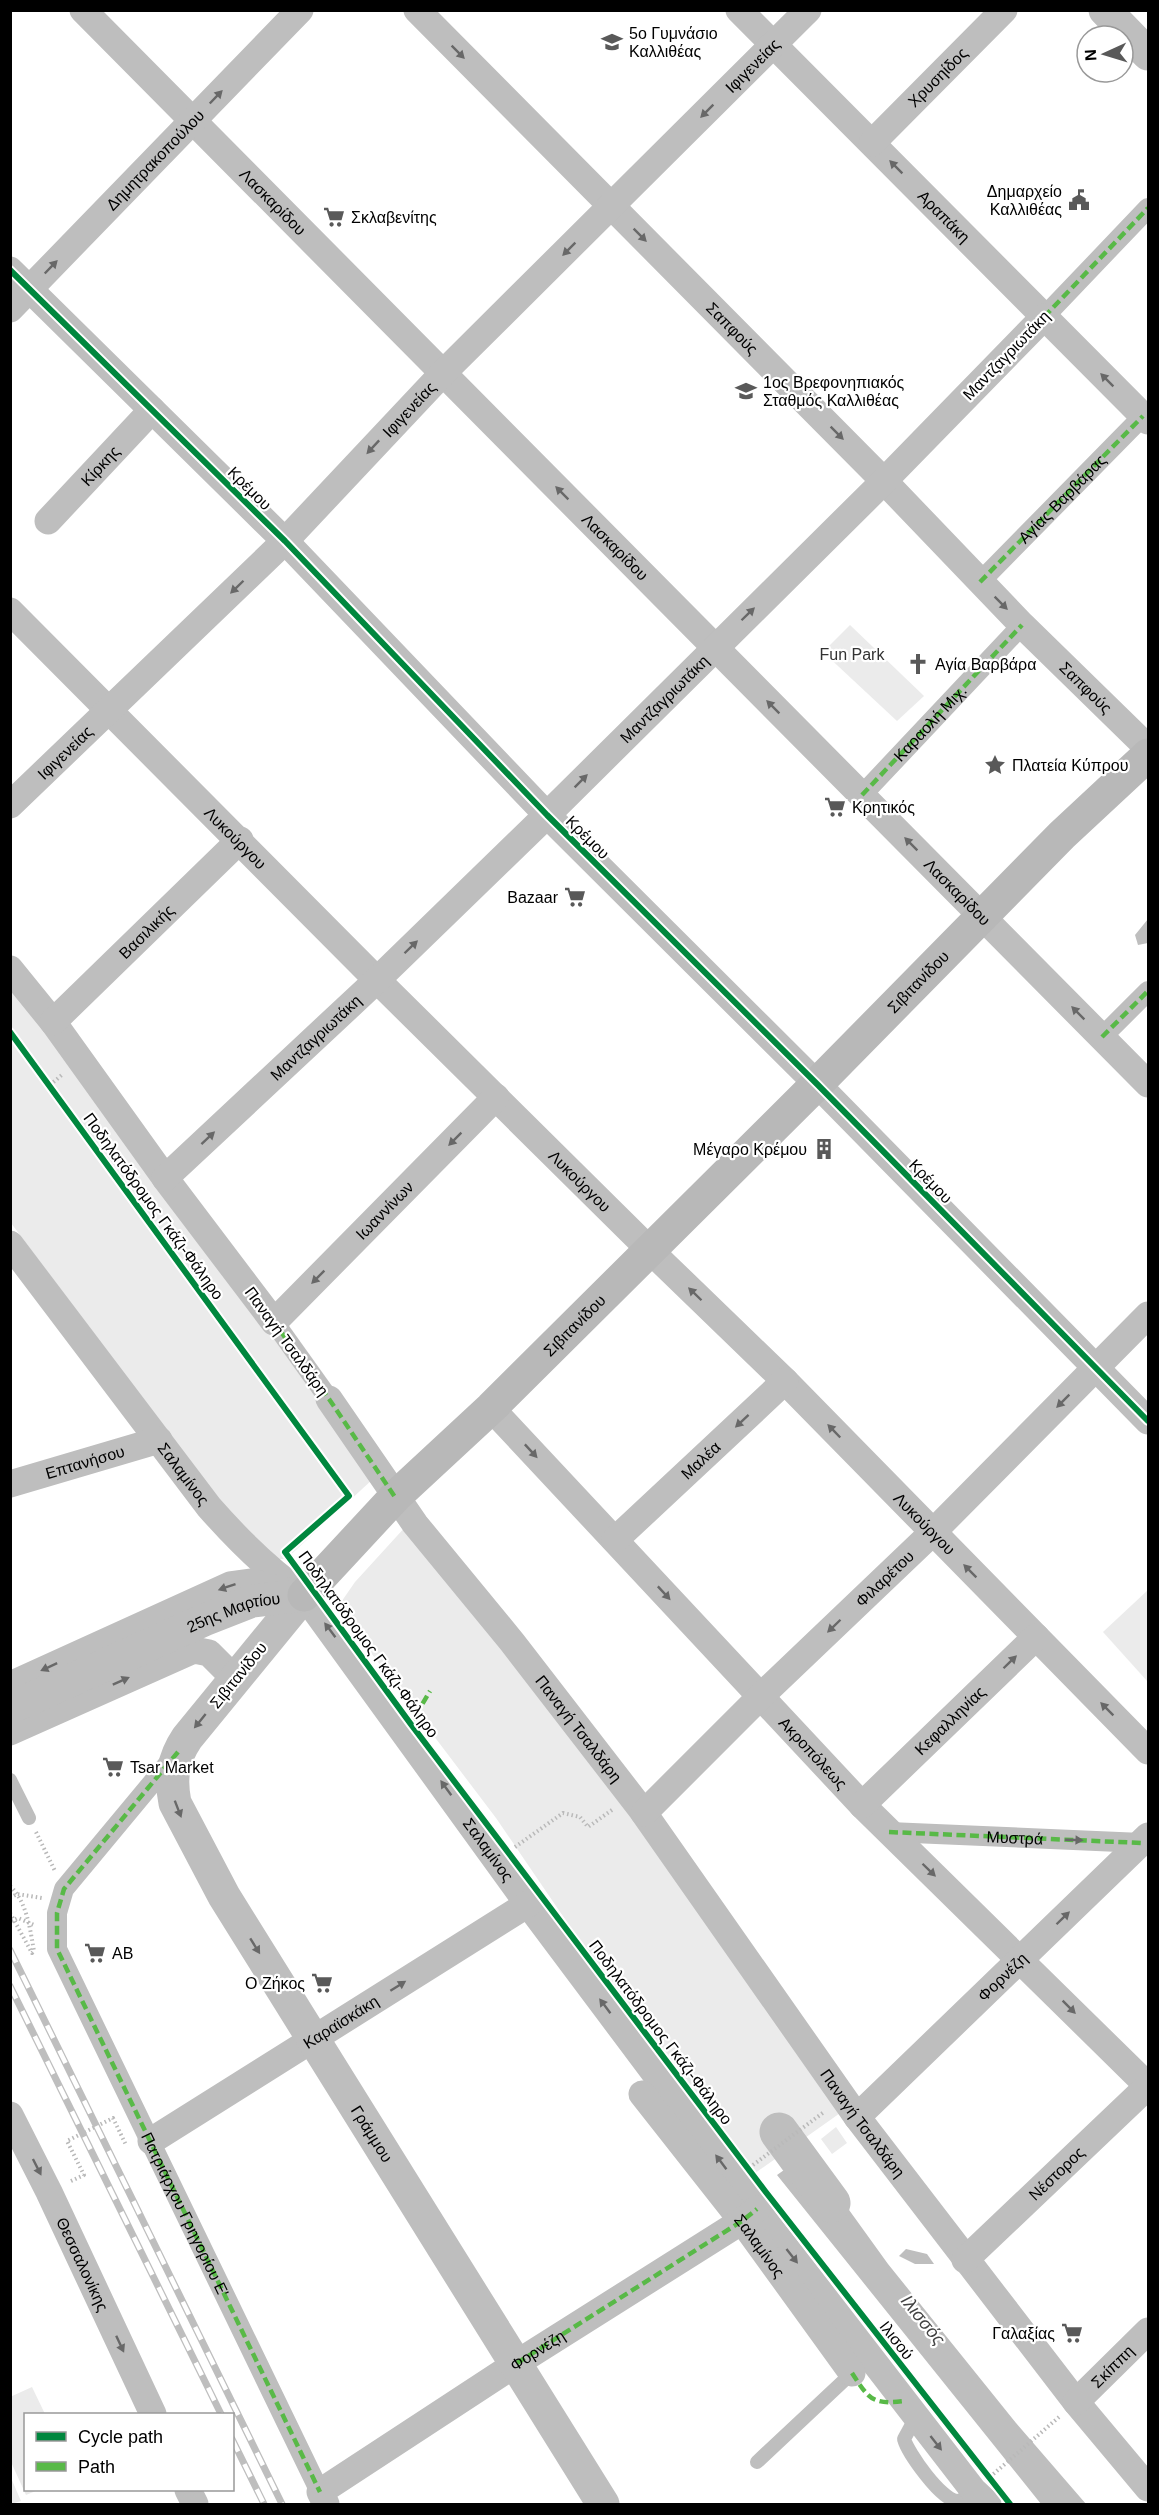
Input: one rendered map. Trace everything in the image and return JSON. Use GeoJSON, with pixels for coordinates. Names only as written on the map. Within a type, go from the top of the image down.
{"type":"FeatureCollection","features":[{"type":"Feature","properties":{"kind":"main road","name":"Σιβιτανίδου"},"geometry":{"type":"LineString","coordinates":[[304,1595],[395,1497],[490,1408],[650,1250],[1062,835],[1149,755]]}},
{"type":"Feature","properties":{"kind":"street","name":"Λασκαρίδου"},"geometry":{"type":"LineString","coordinates":[[83,10],[1149,1084]]}},
{"type":"Feature","properties":{"kind":"street","name":"Δημητρακοπούλου"},"geometry":{"type":"LineString","coordinates":[[10,309],[300,10]]}},
{"type":"Feature","properties":{"kind":"street","name":"Σαπφούς"},"geometry":{"type":"LineString","coordinates":[[417,10],[884,481],[1022,625],[1149,748]]}},
{"type":"Feature","properties":{"kind":"street","name":"Αραπάκη"},"geometry":{"type":"LineString","coordinates":[[739,10],[1146,418]]}},
{"type":"Feature","properties":{"kind":"street","name":"Ιφιγενείας"},"geometry":{"type":"LineString","coordinates":[[10,805],[285,541],[443,373],[808,10]]}},
{"type":"Feature","properties":{"kind":"street","name":"Χρυσηίδος"},"geometry":{"type":"LineString","coordinates":[[872,143],[1004,10]]}},
{"type":"Feature","properties":{"kind":"street"},"geometry":{"type":"LineString","coordinates":[[1105,10],[1149,54]]}},
{"type":"Feature","properties":{"kind":"street","name":"Μαντζαγριωτάκη"},"geometry":{"type":"LineString","coordinates":[[165,1178],[377,980],[547,815],[884,481],[1149,208]]}},
{"type":"Feature","properties":{"kind":"street","name":"Κρέμου"},"geometry":{"type":"LineString","coordinates":[[10,270],[285,541],[547,815],[817,1084],[1095,1369],[1149,1421]]}},
{"type":"Feature","properties":{"kind":"street","name":"Κίρκης"},"geometry":{"type":"LineString","coordinates":[[48,521],[152,410]]}},
{"type":"Feature","properties":{"kind":"street","name":"Αγίας Βαρβάρας"},"geometry":{"type":"LineString","coordinates":[[980,582],[1146,418]]}},
{"type":"Feature","properties":{"kind":"street","name":"Λυκούργου"},"geometry":{"type":"LineString","coordinates":[[10,611],[377,980],[785,1381],[932,1533],[1149,1751]]}},
{"type":"Feature","properties":{"kind":"street","name":"Καραολή Μιχ."},"geometry":{"type":"LineString","coordinates":[[862,795],[1022,625]]}},
{"type":"Feature","properties":{"kind":"street","name":"Βασιλικής"},"geometry":{"type":"LineString","coordinates":[[53,1022],[240,840]]}},
{"type":"Feature","properties":{"kind":"street","name":"Παναγή Τσαλδάρη"},"geometry":{"type":"LineString","coordinates":[[10,969],[53,1022],[165,1178],[274,1322],[395,1497],[512,1642],[642,1811],[857,2117],[1076,2402],[1149,2488]]}},
{"type":"Feature","properties":{"kind":"street"},"geometry":{"type":"LineString","coordinates":[[1102,1038],[1149,991]]}},
{"type":"Feature","properties":{"kind":"street","name":"Ιωαννίνων"},"geometry":{"type":"LineString","coordinates":[[274,1322],[496,1097]]}},
{"type":"Feature","properties":{"kind":"street","name":"Σαλαμίνος"},"geometry":{"type":"LineString","coordinates":[[14,1254],[209,1507],[243,1545],[279,1577],[304,1595],[528,1904],[749,2215],[852,2373]]}},
{"type":"Feature","properties":{"kind":"street","name":"Φιλαρέτου"},"geometry":{"type":"LineString","coordinates":[[642,1811],[932,1533],[1149,1315]]}},
{"type":"Feature","properties":{"kind":"street","name":"Μαλέα"},"geometry":{"type":"LineString","coordinates":[[615,1540],[785,1381]]}},
{"type":"Feature","properties":{"kind":"street","name":"Ακροπόλεως"},"geometry":{"type":"LineString","coordinates":[[490,1408],[862,1805],[1149,2086]]}},
{"type":"Feature","properties":{"kind":"street","name":"Επτανήσου"},"geometry":{"type":"LineString","coordinates":[[10,1484],[159,1440]]}},
{"type":"Feature","properties":{"kind":"street","name":"25ης Μαρτίου"},"geometry":{"type":"LineString","coordinates":[[10,1685],[231,1584],[252,1582],[304,1595]]}},
{"type":"Feature","properties":{"kind":"street","name":"25ης Μαρτίου"},"geometry":{"type":"LineString","coordinates":[[10,1708],[204,1620],[252,1601],[304,1595]]}},
{"type":"Feature","properties":{"kind":"street","name":"Σιβιτανίδου"},"geometry":{"type":"LineString","coordinates":[[55,1935],[56,1892],[178,1752],[186,1738],[304,1595]]}},
{"type":"Feature","properties":{"kind":"street","name":"Κεφαλληνίας"},"geometry":{"type":"LineString","coordinates":[[862,1805],[1036,1637]]}},
{"type":"Feature","properties":{"kind":"street","name":"25ης Μαρτίου"},"geometry":{"type":"LineString","coordinates":[[10,1732],[194,1650],[209,1653],[235,1679]]}},
{"type":"Feature","properties":{"kind":"street","name":"Γράμμου"},"geometry":{"type":"LineString","coordinates":[[178,1752],[172,1789],[180,1814],[224,1896],[517,2362],[603,2505]]}},
{"type":"Feature","properties":{"kind":"street","name":"Μυστρά"},"geometry":{"type":"LineString","coordinates":[[889,1832],[1145,1839]]}},
{"type":"Feature","properties":{"kind":"street","name":"Φορνέζη"},"geometry":{"type":"LineString","coordinates":[[857,2117],[1145,1839]]}},
{"type":"Feature","properties":{"kind":"street","name":"Καραϊσκάκη"},"geometry":{"type":"LineString","coordinates":[[140,2146],[528,1904]]}},
{"type":"Feature","properties":{"kind":"street","name":"Πατριάρχου Γρηγορίου Ε'"},"geometry":{"type":"LineString","coordinates":[[55,1935],[60,1959],[140,2146],[323,2498]]}},
{"type":"Feature","properties":{"kind":"street","name":"Νέστορος"},"geometry":{"type":"LineString","coordinates":[[965,2260],[1149,2086]]}},
{"type":"Feature","properties":{"kind":"street","name":"Σαλαμίνος"},"geometry":{"type":"LineString","coordinates":[[642,2094],[749,2215]]}},
{"type":"Feature","properties":{"kind":"street","name":"Θεσσαλονίκης"},"geometry":{"type":"LineString","coordinates":[[10,2115],[49,2192],[152,2413]]}},
{"type":"Feature","properties":{"kind":"street","name":"Φορνέζη"},"geometry":{"type":"LineString","coordinates":[[323,2498],[517,2362],[749,2215]]}},
{"type":"Feature","properties":{"kind":"street","name":"Ιλισού"},"geometry":{"type":"LineString","coordinates":[[749,2215],[916,2417],[984,2488]]}},
{"type":"Feature","properties":{"kind":"street","name":"Σκίππη"},"geometry":{"type":"LineString","coordinates":[[1076,2402],[1149,2331]]}},
{"type":"Feature","properties":{"kind":"street"},"geometry":{"type":"LineString","coordinates":[[188,2491],[195,2505]]}},
{"type":"Feature","properties":{"kind":"lane"},"geometry":{"type":"LineString","coordinates":[[10,1780],[29,1818]]}},
{"type":"Feature","properties":{"kind":"lane"},"geometry":{"type":"LineString","coordinates":[[757,2462],[852,2373]]}},
{"type":"Feature","properties":{"kind":"path"},"geometry":{"type":"LineString","coordinates":[[43,1076],[57,1094]]}},
{"type":"Feature","properties":{"kind":"path"},"geometry":{"type":"LineString","coordinates":[[508,1853],[563,1813],[580,1817],[588,1827],[618,1806],[628,1819],[642,1811]]}},
{"type":"Feature","properties":{"kind":"path"},"geometry":{"type":"LineString","coordinates":[[10,1898],[17,1894],[38,1898],[56,1892],[29,1818]]}},
{"type":"Feature","properties":{"kind":"path"},"geometry":{"type":"LineString","coordinates":[[10,1886],[17,1894],[29,1924],[33,1953],[19,1928]]}},
{"type":"Feature","properties":{"kind":"path"},"geometry":{"type":"LineString","coordinates":[[11,1913],[12,1921],[24,1935],[31,1935]]}},
{"type":"Feature","properties":{"kind":"path"},"geometry":{"type":"LineString","coordinates":[[12,1921],[18,1918],[34,1925],[29,1924]]}},
{"type":"Feature","properties":{"kind":"path"},"geometry":{"type":"LineString","coordinates":[[84,2175],[67,2141],[113,2118],[140,2146]]}},
{"type":"Feature","properties":{"kind":"path"},"geometry":{"type":"LineString","coordinates":[[754,2176],[750,2167],[807,2125]]}},
{"type":"Feature","properties":{"kind":"path"},"geometry":{"type":"LineString","coordinates":[[996,2472],[1076,2402]]}},
{"type":"Feature","properties":{"kind":"green space","name":"Fun Park"},"geometry":{"type":"Polygon","coordinates":[[[850,625],[924,696],[897,721],[823,652],[850,625]]]}},
{"type":"Feature","properties":{"kind":"green space"},"geometry":{"type":"Polygon","coordinates":[[[11,975],[269,1319],[373,1479],[286,1559],[278,1559],[238,1526],[11,1223],[11,975]]]}},
{"type":"Feature","properties":{"kind":"green space"},"geometry":{"type":"Polygon","coordinates":[[[407,1525],[627,1807],[843,2111],[751,2176],[573,1931],[496,1818],[337,1608],[355,1582],[407,1525]]]}},
{"type":"Feature","properties":{"kind":"green space"},"geometry":{"type":"Polygon","coordinates":[[[1148,1590],[1148,1682],[1103,1632],[1148,1590]]]}},
{"type":"Feature","properties":{"kind":"green space"},"geometry":{"type":"Polygon","coordinates":[[[836,2127],[847,2143],[832,2154],[821,2139],[836,2127]]]}},
{"type":"Feature","properties":{"kind":"green space"},"geometry":{"type":"Polygon","coordinates":[[[32,2387],[45,2413],[24,2413],[24,2491],[11,2462],[10,2397],[32,2387]]]}},
{"type":"Feature","properties":{"kind":"green space"},"geometry":{"type":"Polygon","coordinates":[[[11,2478],[21,2501],[11,2504],[11,2478]]]}},
{"type":"Feature","properties":{"kind":"green space"},"geometry":{"type":"Polygon","coordinates":[[[24,2491],[36,2491],[26,2495],[24,2491]]]}},
{"type":"Feature","properties":{"kind":"water"},"geometry":{"type":"Polygon","coordinates":[[[1148,919],[1148,943],[1138,945],[1135,935],[1148,919]]]}},
{"type":"Feature","properties":{"kind":"water"},"geometry":{"type":"Polygon","coordinates":[[[808,2153],[888,2264],[1016,2423],[1086,2504],[1041,2504],[777,2175],[808,2153]]]}},
{"type":"Feature","properties":{"kind":"water"},"geometry":{"type":"Polygon","coordinates":[[[906,2249],[927,2254],[934,2264],[915,2264],[899,2256],[906,2249]]]}},
{"type":"Feature","properties":{"kind":"waterway","name":"Ιλισσός"},"geometry":{"type":"LineString","coordinates":[[779,2132],[831,2203]]}},
{"type":"Feature","properties":{"kind":"railway"},"geometry":{"type":"LineString","coordinates":[[10,1950],[282,2504]]}},
{"type":"Feature","properties":{"kind":"railway"},"geometry":{"type":"LineString","coordinates":[[10,1986],[221,2413]]}},
{"type":"Feature","properties":{"kind":"railway"},"geometry":{"type":"LineString","coordinates":[[234,2443],[264,2504]]}},
{"type":"Feature","properties":{"kind":"marked path"},"geometry":{"type":"LineString","coordinates":[[1044,317],[1148,208]]}},
{"type":"Feature","properties":{"kind":"marked path"},"geometry":{"type":"LineString","coordinates":[[980,582],[1143,416]]}},
{"type":"Feature","properties":{"kind":"marked path"},"geometry":{"type":"LineString","coordinates":[[862,795],[1022,625]]}},
{"type":"Feature","properties":{"kind":"marked path"},"geometry":{"type":"LineString","coordinates":[[1102,1037],[1148,991]]}},
{"type":"Feature","properties":{"kind":"marked path"},"geometry":{"type":"LineString","coordinates":[[274,1322],[395,1497]]}},
{"type":"Feature","properties":{"kind":"marked path"},"geometry":{"type":"LineString","coordinates":[[409,1727],[430,1691]]}},
{"type":"Feature","properties":{"kind":"marked path"},"geometry":{"type":"LineString","coordinates":[[178,1752],[64,1889],[57,1913],[57,1949],[320,2492]]}},
{"type":"Feature","properties":{"kind":"marked path"},"geometry":{"type":"LineString","coordinates":[[889,1832],[1142,1843]]}},
{"type":"Feature","properties":{"kind":"marked path"},"geometry":{"type":"LineString","coordinates":[[517,2363],[742,2221],[757,2209]]}},
{"type":"Feature","properties":{"kind":"marked path"},"geometry":{"type":"LineString","coordinates":[[852,2373],[872,2398],[885,2402],[904,2401]]}},
{"type":"Feature","properties":{"kind":"cycle path"},"geometry":{"type":"LineString","coordinates":[[10,270],[285,541],[547,815],[817,1084],[1148,1421]]}},
{"type":"Feature","properties":{"kind":"cycle path","name":"Ποδηλατόδρομος Γκάζι-Φάληρο"},"geometry":{"type":"LineString","coordinates":[[10,1032],[349,1496],[285,1552],[410,1723],[765,2191],[1010,2504]]}},
{"type":"Feature","properties":{"kind":"place","name":"5ο Γυμνάσιο Καλλιθέας"},"geometry":{"type":"Point","coordinates":[612,42]}},
{"type":"Feature","properties":{"kind":"place","name":"Δημαρχείο Καλλιθέας"},"geometry":{"type":"Point","coordinates":[1079,200]}},
{"type":"Feature","properties":{"kind":"place","name":"Σκλαβενίτης"},"geometry":{"type":"Point","coordinates":[334,217]}},
{"type":"Feature","properties":{"kind":"place","name":"1ος Βρεφονηπιακός Σταθμός Καλλιθέας"},"geometry":{"type":"Point","coordinates":[746,391]}},
{"type":"Feature","properties":{"kind":"place","name":"Αγία Βαρβάρα"},"geometry":{"type":"Point","coordinates":[918,664]}},
{"type":"Feature","properties":{"kind":"place","name":"Πλατεία Κύπρου"},"geometry":{"type":"Point","coordinates":[995,765]}},
{"type":"Feature","properties":{"kind":"place","name":"Κρητικός"},"geometry":{"type":"Point","coordinates":[835,807]}},
{"type":"Feature","properties":{"kind":"place","name":"Bazaar"},"geometry":{"type":"Point","coordinates":[575,897]}},
{"type":"Feature","properties":{"kind":"place","name":"Μέγαρο Κρέμου"},"geometry":{"type":"Point","coordinates":[824,1149]}},
{"type":"Feature","properties":{"kind":"place","name":"Tsar Market"},"geometry":{"type":"Point","coordinates":[113,1767]}},
{"type":"Feature","properties":{"kind":"place","name":"ΑΒ"},"geometry":{"type":"Point","coordinates":[95,1953]}},
{"type":"Feature","properties":{"kind":"place","name":"Ο Ζήκος"},"geometry":{"type":"Point","coordinates":[322,1983]}},
{"type":"Feature","properties":{"kind":"place","name":"Γαλαξίας"},"geometry":{"type":"Point","coordinates":[1072,2333]}}]}
